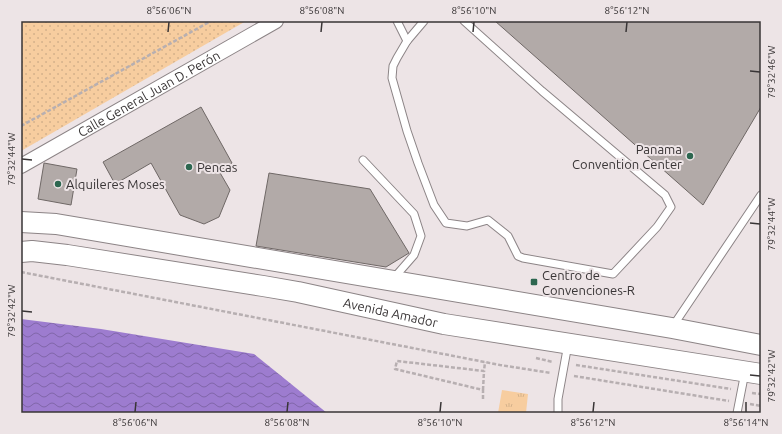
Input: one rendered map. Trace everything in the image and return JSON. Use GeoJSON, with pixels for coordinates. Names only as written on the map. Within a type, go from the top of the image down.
{"type":"FeatureCollection","features":[{"type":"Feature","properties":{"kind":"main road"},"geometry":{"type":"LineString","coordinates":[[21,222],[56,224],[303,265],[672,328],[755,345],[753,373]]}},
{"type":"Feature","properties":{"kind":"main road","name":"Avenida Amador"},"geometry":{"type":"LineString","coordinates":[[21,252],[66,255],[263,286],[298,292],[444,324],[753,373]]}},
{"type":"Feature","properties":{"kind":"main road"},"geometry":{"type":"LineString","coordinates":[[263,286],[270,274],[268,260]]}},
{"type":"Feature","properties":{"kind":"main road"},"geometry":{"type":"LineString","coordinates":[[298,292],[296,277],[303,265]]}},
{"type":"Feature","properties":{"kind":"street","name":"Calle General Juan D. Perón"},"geometry":{"type":"LineString","coordinates":[[21,166],[276,21]]}},
{"type":"Feature","properties":{"kind":"lane"},"geometry":{"type":"LineString","coordinates":[[397,21],[407,41]]}},
{"type":"Feature","properties":{"kind":"lane"},"geometry":{"type":"LineString","coordinates":[[424,21],[407,41],[397,58],[393,66],[392,78],[418,163],[434,205],[446,223],[467,226],[488,220],[508,236],[518,256],[614,274],[657,227],[671,207],[665,195],[542,91],[464,21]]}},
{"type":"Feature","properties":{"kind":"lane"},"geometry":{"type":"LineString","coordinates":[[363,160],[414,214],[421,236],[414,255],[392,280]]}},
{"type":"Feature","properties":{"kind":"lane"},"geometry":{"type":"LineString","coordinates":[[672,328],[761,195]]}},
{"type":"Feature","properties":{"kind":"lane"},"geometry":{"type":"LineString","coordinates":[[558,413],[558,399],[568,344]]}},
{"type":"Feature","properties":{"kind":"lane"},"geometry":{"type":"LineString","coordinates":[[738,413],[739,402],[753,373]]}},
{"type":"Feature","properties":{"kind":"path"},"geometry":{"type":"LineString","coordinates":[[21,126],[211,21]]}},
{"type":"Feature","properties":{"kind":"path"},"geometry":{"type":"LineString","coordinates":[[21,272],[485,362],[761,406]]}},
{"type":"Feature","properties":{"kind":"path"},"geometry":{"type":"LineString","coordinates":[[483,390],[395,369],[397,361],[484,371]]}},
{"type":"Feature","properties":{"kind":"path"},"geometry":{"type":"LineString","coordinates":[[483,399],[485,362]]}},
{"type":"Feature","properties":{"kind":"green space"},"geometry":{"type":"Polygon","coordinates":[[[21,21],[246,21],[21,151],[21,21]]]}},
{"type":"Feature","properties":{"kind":"green space"},"geometry":{"type":"Polygon","coordinates":[[[502,390],[528,394],[526,413],[498,413],[502,390]]]}},
{"type":"Feature","properties":{"kind":"water"},"geometry":{"type":"Polygon","coordinates":[[[21,319],[101,329],[254,354],[327,413],[21,413],[21,319]]]}},
{"type":"Feature","properties":{"kind":"building","name":"Panama Convention Center"},"geometry":{"type":"Polygon","coordinates":[[[495,21],[761,21],[761,107],[703,205],[495,21]]]}},
{"type":"Feature","properties":{"kind":"building","name":"Pencas"},"geometry":{"type":"Polygon","coordinates":[[[201,107],[232,163],[219,171],[230,190],[219,217],[204,224],[180,215],[151,163],[115,184],[103,162],[201,107]]]}},
{"type":"Feature","properties":{"kind":"building","name":"Alquileres Moses"},"geometry":{"type":"Polygon","coordinates":[[[44,163],[77,169],[71,205],[38,199],[44,163]]]}},
{"type":"Feature","properties":{"kind":"building"},"geometry":{"type":"Polygon","coordinates":[[[269,173],[370,189],[409,253],[386,267],[256,246],[269,173]]]}},
{"type":"Feature","properties":{"kind":"place","name":"Panama Convention Center"},"geometry":{"type":"Point","coordinates":[690,156]}},
{"type":"Feature","properties":{"kind":"place","name":"Pencas"},"geometry":{"type":"Point","coordinates":[189,167]}},
{"type":"Feature","properties":{"kind":"place","name":"Alquileres Moses"},"geometry":{"type":"Point","coordinates":[58,184]}},
{"type":"Feature","properties":{"kind":"place","name":"Centro de Convenciones-R"},"geometry":{"type":"Point","coordinates":[534,282]}}]}
